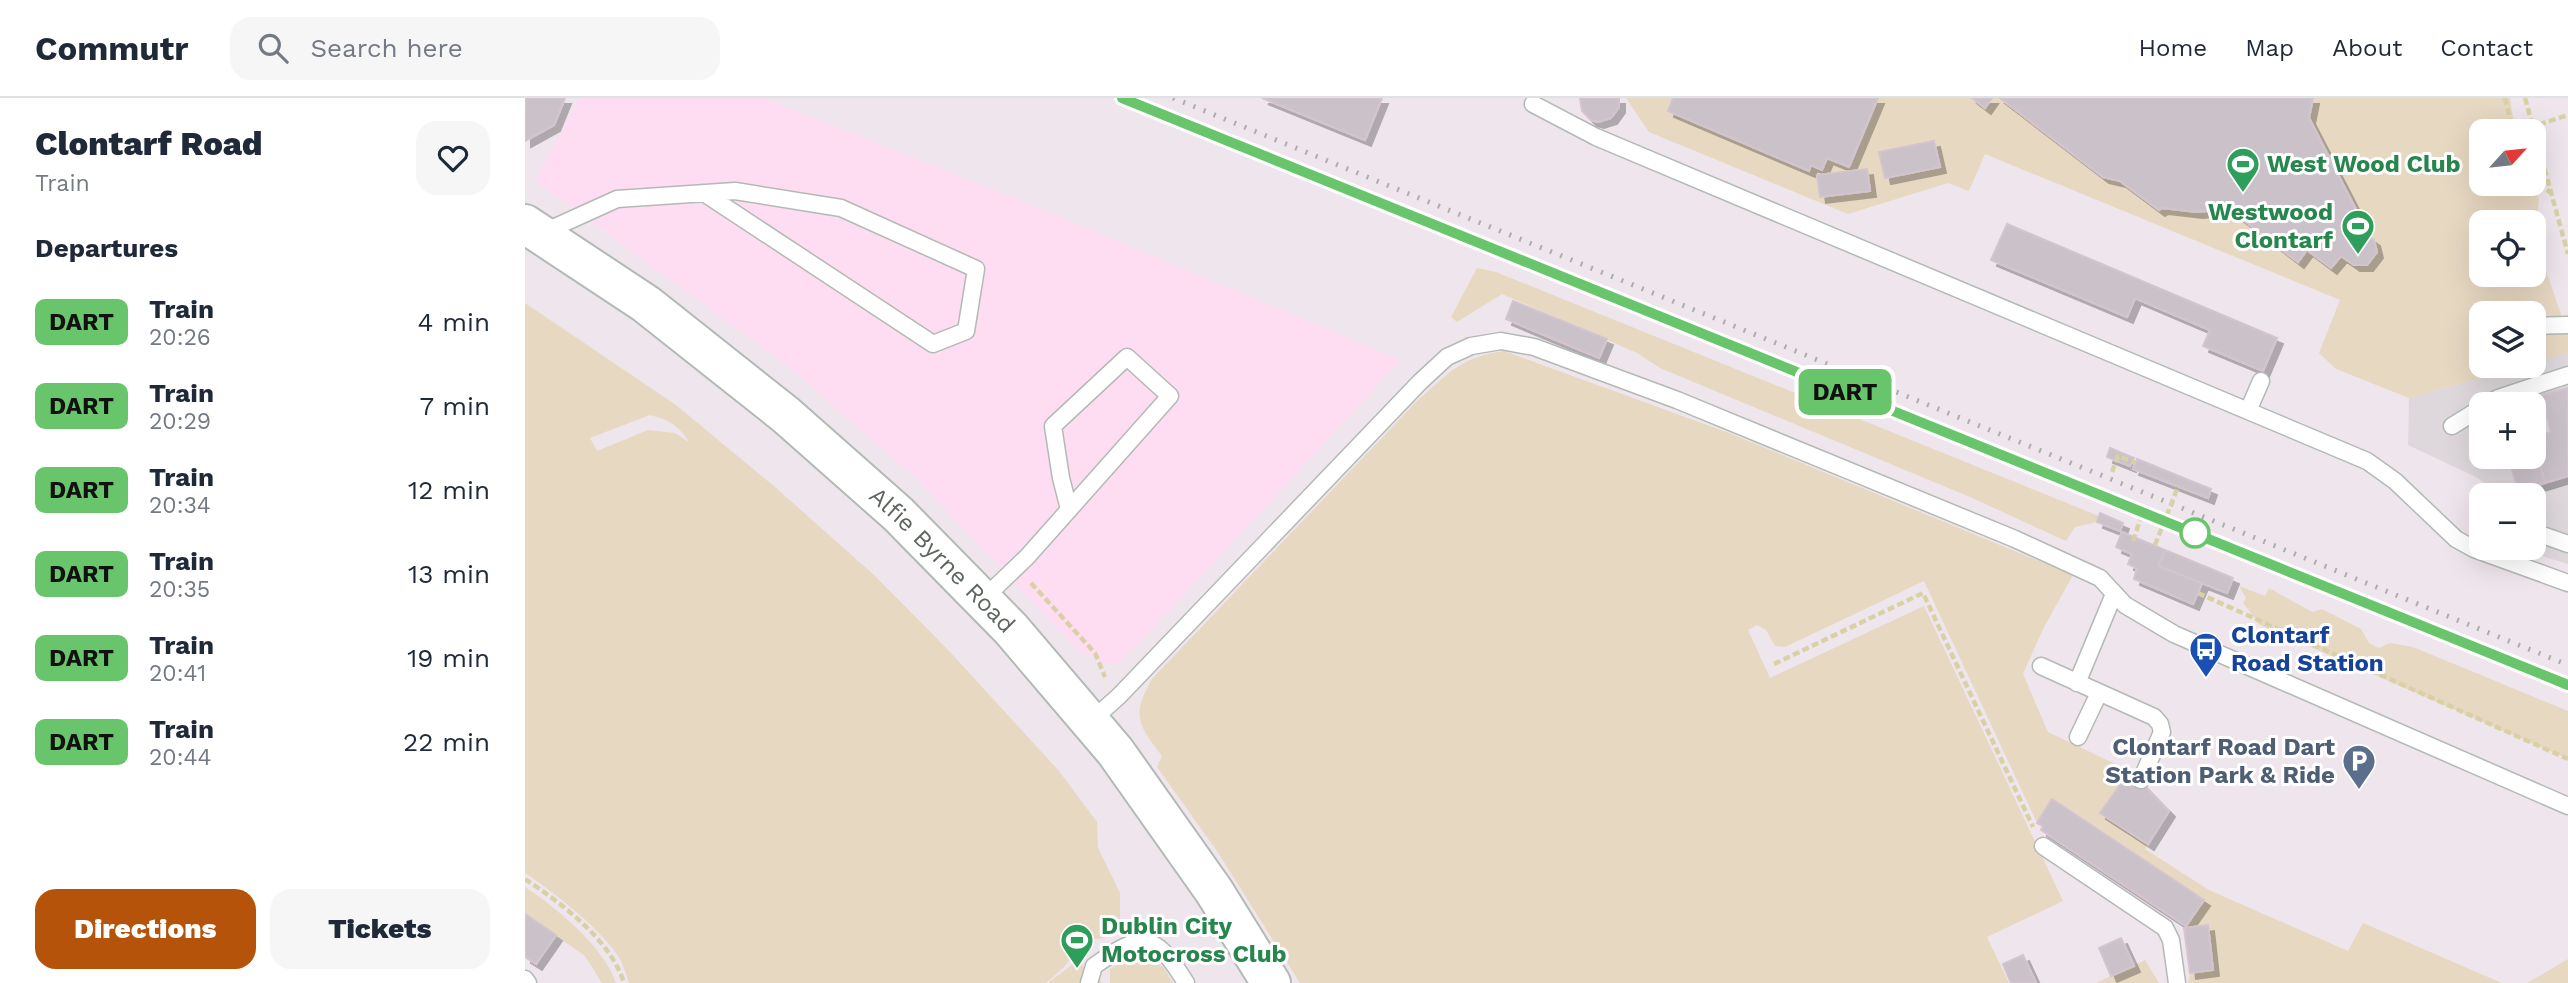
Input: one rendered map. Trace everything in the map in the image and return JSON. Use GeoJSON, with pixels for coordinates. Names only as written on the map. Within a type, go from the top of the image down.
{"type":"FeatureCollection","features":[{"type":"Feature","properties":{"kind":"main road","name":"Alfie Byrne Road"},"geometry":{"type":"LineString","coordinates":[[532,229],[646,304],[786,415],[898,514],[1052,675],[1115,751],[1214,891],[1271,983]]}},
{"type":"Feature","properties":{"kind":"lane"},"geometry":{"type":"LineString","coordinates":[[1533,104],[1596,137],[2367,461],[2395,481],[2456,539],[2568,583]]}},
{"type":"Feature","properties":{"kind":"lane"},"geometry":{"type":"LineString","coordinates":[[532,229],[617,199],[704,193],[735,191],[841,208],[976,270],[966,331],[933,344],[704,193]]}},
{"type":"Feature","properties":{"kind":"lane"},"geometry":{"type":"LineString","coordinates":[[2546,326],[2568,325]]}},
{"type":"Feature","properties":{"kind":"lane"},"geometry":{"type":"LineString","coordinates":[[1090,722],[1119,696],[1420,382],[1447,357],[1471,346],[1501,341],[1534,347],[1677,400],[2015,539],[2100,578],[2125,605],[2174,634],[2568,806]]}},
{"type":"Feature","properties":{"kind":"lane"},"geometry":{"type":"LineString","coordinates":[[982,600],[1017,566],[1069,509],[1170,396],[1127,358],[1053,426],[1069,509]]}},
{"type":"Feature","properties":{"kind":"lane"},"geometry":{"type":"LineString","coordinates":[[2516,392],[2568,375]]}},
{"type":"Feature","properties":{"kind":"lane"},"geometry":{"type":"LineString","coordinates":[[2248,411],[2262,382]]}},
{"type":"Feature","properties":{"kind":"lane"},"geometry":{"type":"LineString","coordinates":[[2452,426],[2469,415]]}},
{"type":"Feature","properties":{"kind":"lane"},"geometry":{"type":"LineString","coordinates":[[2546,536],[2568,544]]}},
{"type":"Feature","properties":{"kind":"lane"},"geometry":{"type":"LineString","coordinates":[[2077,682],[2114,594]]}},
{"type":"Feature","properties":{"kind":"lane"},"geometry":{"type":"LineString","coordinates":[[2042,666],[2154,716],[2160,723],[2162,732],[2141,780]]}},
{"type":"Feature","properties":{"kind":"lane"},"geometry":{"type":"LineString","coordinates":[[2078,737],[2099,692]]}},
{"type":"Feature","properties":{"kind":"lane"},"geometry":{"type":"LineString","coordinates":[[2043,846],[2165,928],[2171,940],[2177,983]]}},
{"type":"Feature","properties":{"kind":"lane"},"geometry":{"type":"LineString","coordinates":[[1089,983],[1094,966],[1130,942],[1147,942],[1161,948],[1186,983]]}},
{"type":"Feature","properties":{"kind":"path"},"geometry":{"type":"LineString","coordinates":[[2505,98],[2510,119]]}},
{"type":"Feature","properties":{"kind":"path"},"geometry":{"type":"LineString","coordinates":[[2525,98],[2531,119]]}},
{"type":"Feature","properties":{"kind":"path"},"geometry":{"type":"LineString","coordinates":[[2546,123],[2568,115]]}},
{"type":"Feature","properties":{"kind":"path"},"geometry":{"type":"LineString","coordinates":[[2546,175],[2568,254]]}},
{"type":"Feature","properties":{"kind":"path"},"geometry":{"type":"LineString","coordinates":[[2546,189],[2551,193]]}},
{"type":"Feature","properties":{"kind":"path"},"geometry":{"type":"LineString","coordinates":[[2112,472],[2118,456],[2135,463]]}},
{"type":"Feature","properties":{"kind":"path"},"geometry":{"type":"LineString","coordinates":[[2155,545],[2178,487]]}},
{"type":"Feature","properties":{"kind":"path"},"geometry":{"type":"LineString","coordinates":[[2133,541],[2140,520]]}},
{"type":"Feature","properties":{"kind":"path"},"geometry":{"type":"LineString","coordinates":[[1017,566],[1095,653],[1104,672]]}},
{"type":"Feature","properties":{"kind":"path"},"geometry":{"type":"LineString","coordinates":[[1774,664],[1923,593],[2043,846]]}},
{"type":"Feature","properties":{"kind":"path"},"geometry":{"type":"LineString","coordinates":[[2198,593],[2568,759]]}},
{"type":"Feature","properties":{"kind":"path"},"geometry":{"type":"LineString","coordinates":[[525,879],[558,903],[606,947],[624,983]]}},
{"type":"Feature","properties":{"kind":"shaded area"},"geometry":{"type":"Polygon","coordinates":[[[579,98],[764,98],[1029,204],[1401,360],[1139,643],[1116,664],[1105,664],[1076,648],[915,477],[784,363],[535,181],[579,98]]]}},
{"type":"Feature","properties":{"kind":"shaded area","name":"Westwood Clontarf"},"geometry":{"type":"Polygon","coordinates":[[[1626,98],[2510,98],[2513,119],[2469,119],[2469,196],[2537,196],[2538,210],[2469,210],[2469,287],[2546,287],[2546,270],[2568,335],[2568,353],[2546,359],[2546,301],[2469,301],[2469,378],[2481,378],[2409,398],[2336,369],[2319,353],[2340,300],[1985,154],[1969,191],[1948,183],[1848,214],[1649,132],[1626,98]]]}},
{"type":"Feature","properties":{"kind":"shaded area"},"geometry":{"type":"Polygon","coordinates":[[[1477,268],[1496,272],[2099,516],[2097,522],[2075,527],[2066,541],[1970,497],[1660,368],[1637,353],[1502,294],[1457,322],[1451,317],[1477,268]]]}},
{"type":"Feature","properties":{"kind":"shaded area"},"geometry":{"type":"Polygon","coordinates":[[[525,303],[676,405],[775,487],[874,575],[951,653],[1059,771],[1097,822],[1098,848],[1120,893],[1120,925],[1104,938],[1084,941],[1065,966],[1046,983],[629,983],[618,956],[598,932],[561,899],[525,873],[525,303]],[[650,415],[590,438],[597,451],[648,430],[675,433],[689,442],[677,427],[650,415]]]}},
{"type":"Feature","properties":{"kind":"shaded area"},"geometry":{"type":"Polygon","coordinates":[[[1504,351],[1729,433],[2073,575],[2043,629],[2023,674],[2048,732],[2130,771],[2169,811],[2145,849],[2209,890],[2348,951],[2363,923],[2502,983],[2188,983],[2190,973],[2213,970],[2208,925],[2184,928],[2204,899],[2052,800],[2037,823],[1924,581],[1785,647],[1775,646],[1766,630],[1757,625],[1748,630],[1770,678],[1924,606],[2063,901],[1987,937],[2009,983],[1300,983],[1217,851],[1157,767],[1162,756],[1143,727],[1140,719],[1141,702],[1152,679],[1416,402],[1465,362],[1504,351]]]}},
{"type":"Feature","properties":{"kind":"shaded area"},"geometry":{"type":"Polygon","coordinates":[[[2568,353],[2568,564],[2546,557],[2546,483],[2484,483],[2408,445],[2409,398],[2481,378],[2546,378],[2546,359],[2568,353]]]}},
{"type":"Feature","properties":{"kind":"shaded area"},"geometry":{"type":"Polygon","coordinates":[[[2239,586],[2265,596],[2269,588],[2312,612],[2322,609],[2361,629],[2369,643],[2379,648],[2390,643],[2413,647],[2568,711],[2568,759],[2260,625],[2243,603],[2246,598],[2239,586]]]}},
{"type":"Feature","properties":{"kind":"shaded area"},"geometry":{"type":"Polygon","coordinates":[[[525,887],[578,929],[601,956],[616,983],[602,983],[585,956],[525,914],[525,887]]]}},
{"type":"Feature","properties":{"kind":"shaded area"},"geometry":{"type":"Polygon","coordinates":[[[1147,955],[1164,968],[1173,983],[1110,983],[1110,969],[1128,958],[1147,955]]]}},
{"type":"Feature","properties":{"kind":"shaded area"},"geometry":{"type":"Polygon","coordinates":[[[2568,959],[2568,983],[2527,983],[2568,959]]]}},
{"type":"Feature","properties":{"kind":"shaded area"},"geometry":{"type":"Polygon","coordinates":[[[2145,960],[2159,983],[2096,983],[2145,960]]]}},
{"type":"Feature","properties":{"kind":"shaded area","name":"Dublin City Motocross Club"},"geometry":{"type":"Polygon","coordinates":[[[1077,961],[1103,983],[1048,983],[1077,961]]]}},
{"type":"Feature","properties":{"kind":"building"},"geometry":{"type":"Polygon","coordinates":[[[525,98],[565,98],[554,125],[525,141],[525,98]]]}},
{"type":"Feature","properties":{"kind":"building"},"geometry":{"type":"Polygon","coordinates":[[[1262,98],[1382,98],[1365,140],[1262,98]]]}},
{"type":"Feature","properties":{"kind":"building"},"geometry":{"type":"Polygon","coordinates":[[[1580,98],[1619,98],[1619,107],[1611,118],[1598,122],[1591,120],[1582,111],[1580,98]]]}},
{"type":"Feature","properties":{"kind":"building"},"geometry":{"type":"Polygon","coordinates":[[[1673,98],[1878,98],[1849,167],[1827,158],[1822,170],[1811,165],[1809,171],[1668,111],[1673,98]]]}},
{"type":"Feature","properties":{"kind":"building"},"geometry":{"type":"Polygon","coordinates":[[[1972,98],[1992,98],[1985,108],[1972,98]]]}},
{"type":"Feature","properties":{"kind":"building","name":"West Wood Club"},"geometry":{"type":"Polygon","coordinates":[[[2000,98],[2313,98],[2309,118],[2364,225],[2360,230],[2374,240],[2377,252],[2367,265],[2354,265],[2341,256],[2331,268],[2307,250],[2298,262],[2229,209],[2197,212],[2162,208],[2159,210],[2120,181],[2103,177],[2000,98]]]}},
{"type":"Feature","properties":{"kind":"building"},"geometry":{"type":"Polygon","coordinates":[[[1934,141],[1940,167],[1885,178],[1879,152],[1934,141]]]}},
{"type":"Feature","properties":{"kind":"building"},"geometry":{"type":"Polygon","coordinates":[[[1867,169],[1870,191],[1820,197],[1817,175],[1867,169]]]}},
{"type":"Feature","properties":{"kind":"building"},"geometry":{"type":"Polygon","coordinates":[[[2007,224],[2277,338],[2263,371],[2203,346],[2210,330],[2135,298],[2127,317],[1991,260],[2007,224]]]}},
{"type":"Feature","properties":{"kind":"building"},"geometry":{"type":"Polygon","coordinates":[[[1513,301],[1607,339],[1599,358],[1506,319],[1513,301]]]}},
{"type":"Feature","properties":{"kind":"building"},"geometry":{"type":"Polygon","coordinates":[[[2568,388],[2568,476],[2545,483],[2541,469],[2546,469],[2546,433],[2551,432],[2546,414],[2546,394],[2568,388]]]}},
{"type":"Feature","properties":{"kind":"building"},"geometry":{"type":"Polygon","coordinates":[[[2110,448],[2134,458],[2130,466],[2107,457],[2110,448]]]}},
{"type":"Feature","properties":{"kind":"building"},"geometry":{"type":"Polygon","coordinates":[[[2137,459],[2211,489],[2208,498],[2133,469],[2137,459]]]}},
{"type":"Feature","properties":{"kind":"building"},"geometry":{"type":"Polygon","coordinates":[[[2512,469],[2541,469],[2545,483],[2516,483],[2512,469]]]}},
{"type":"Feature","properties":{"kind":"building"},"geometry":{"type":"Polygon","coordinates":[[[2100,513],[2123,523],[2120,531],[2097,522],[2100,513]]]}},
{"type":"Feature","properties":{"kind":"building"},"geometry":{"type":"Polygon","coordinates":[[[2122,532],[2165,550],[2158,566],[2202,583],[2193,604],[2134,579],[2137,568],[2128,564],[2132,554],[2116,547],[2122,532]]]}},
{"type":"Feature","properties":{"kind":"building"},"geometry":{"type":"Polygon","coordinates":[[[2165,550],[2233,578],[2227,593],[2158,566],[2165,550]]]}},
{"type":"Feature","properties":{"kind":"building"},"geometry":{"type":"Polygon","coordinates":[[[2130,771],[2169,811],[2148,844],[2100,813],[2130,771]]]}},
{"type":"Feature","properties":{"kind":"building"},"geometry":{"type":"Polygon","coordinates":[[[2052,799],[2204,900],[2186,926],[2041,830],[2043,826],[2037,823],[2052,799]]]}},
{"type":"Feature","properties":{"kind":"building"},"geometry":{"type":"Polygon","coordinates":[[[525,914],[556,935],[536,964],[525,957],[525,914]]]}},
{"type":"Feature","properties":{"kind":"building"},"geometry":{"type":"Polygon","coordinates":[[[2208,925],[2213,970],[2190,973],[2184,928],[2208,925]]]}},
{"type":"Feature","properties":{"kind":"building"},"geometry":{"type":"Polygon","coordinates":[[[2121,938],[2134,966],[2111,976],[2099,948],[2121,938]]]}},
{"type":"Feature","properties":{"kind":"building"},"geometry":{"type":"Polygon","coordinates":[[[2023,955],[2036,983],[2011,983],[2003,964],[2023,955]]]}},
{"type":"Feature","properties":{"kind":"railway"},"geometry":{"type":"LineString","coordinates":[[1122,98],[2568,685]]}},
{"type":"Feature","properties":{"kind":"railway"},"geometry":{"type":"LineString","coordinates":[[1173,98],[2568,665]]}},
{"type":"Feature","properties":{"kind":"train","name":"DART"},"geometry":{"type":"LineString","coordinates":[[1122,98],[2568,685]]}},
{"type":"Feature","properties":{"kind":"place","name":"West Wood Club"},"geometry":{"type":"Point","coordinates":[2243,194]}},
{"type":"Feature","properties":{"kind":"place","name":"Westwood Clontarf"},"geometry":{"type":"Point","coordinates":[2358,256]}},
{"type":"Feature","properties":{"kind":"place","name":"Clontarf Road Station"},"geometry":{"type":"Point","coordinates":[2206,679]}},
{"type":"Feature","properties":{"kind":"place","name":"Clontarf Road Dart Station Park & Ride"},"geometry":{"type":"Point","coordinates":[2359,791]}},
{"type":"Feature","properties":{"kind":"place","name":"Dublin City Motocross Club"},"geometry":{"type":"Point","coordinates":[1077,970]}}]}
